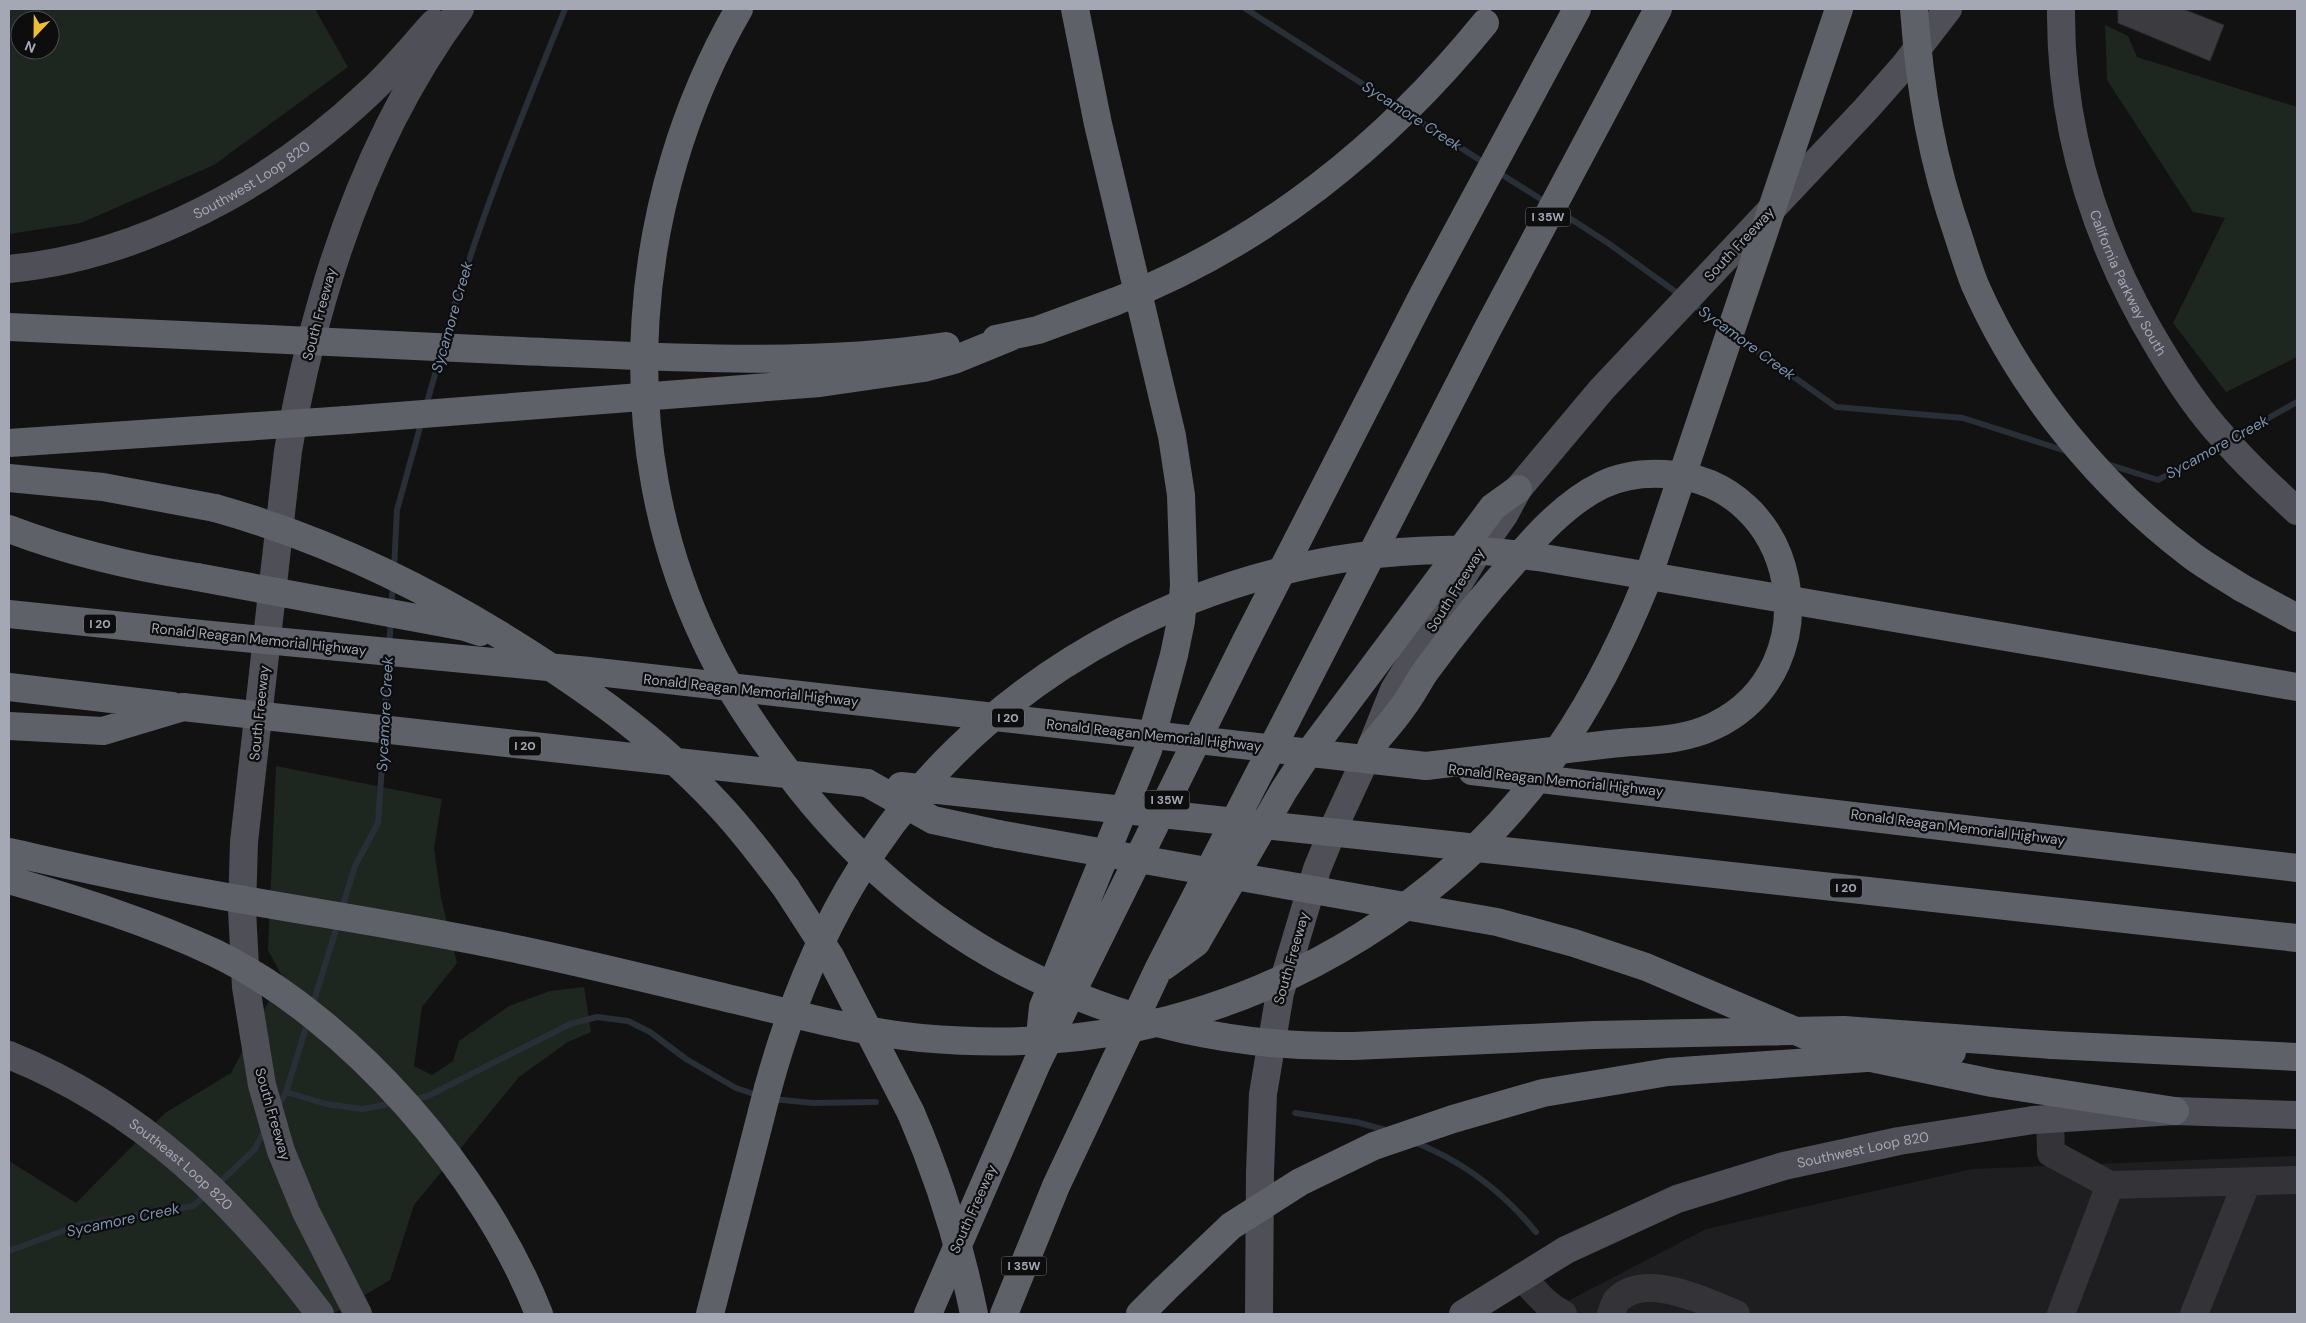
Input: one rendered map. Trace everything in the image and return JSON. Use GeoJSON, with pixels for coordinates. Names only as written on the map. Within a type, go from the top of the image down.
{"type":"FeatureCollection","features":[{"type":"Feature","properties":{"kind":"highway"},"geometry":{"type":"LineString","coordinates":[[739,9],[705,73],[677,145],[666,183],[650,273],[645,332],[644,379],[646,421],[658,499],[670,546],[689,603],[705,641],[743,708],[776,757],[829,825],[874,869],[948,929],[1001,962],[1079,998],[1172,1027],[1256,1042],[1329,1046],[1594,1035],[1844,1030],[2052,1045],[2297,1057]]}},
{"type":"Feature","properties":{"kind":"highway"},"geometry":{"type":"LineString","coordinates":[[1037,1063],[1043,1007],[1136,782],[1160,713],[1179,629],[1184,585],[1182,495],[1173,444],[1098,124],[1075,9]]}},
{"type":"Feature","properties":{"kind":"highway","name":"South Freeway"},"geometry":{"type":"LineString","coordinates":[[928,1314],[1037,1063],[1246,641],[1424,293],[1577,9]]}},
{"type":"Feature","properties":{"kind":"highway","name":"I 35W"},"geometry":{"type":"LineString","coordinates":[[1004,1314],[1056,1186],[1158,970],[1487,330],[1658,9]]}},
{"type":"Feature","properties":{"kind":"highway"},"geometry":{"type":"LineString","coordinates":[[9,852],[173,887],[484,942],[573,961],[813,1019],[888,1034],[922,1038],[994,1042],[1104,1033],[1136,1028],[1184,1015],[1256,990],[1336,950],[1400,910],[1427,890],[1487,835],[1542,774],[1592,698],[1626,633],[1646,583],[1839,9]]}},
{"type":"Feature","properties":{"kind":"highway"},"geometry":{"type":"LineString","coordinates":[[1914,9],[1920,77],[1930,143],[1944,194],[1975,284],[2016,362],[2075,443],[2109,482],[2153,524],[2192,556],[2242,588],[2297,618]]}},
{"type":"Feature","properties":{"kind":"highway"},"geometry":{"type":"LineString","coordinates":[[9,443],[336,421],[820,383],[924,368],[954,360],[1013,336],[1090,313],[1146,290],[1201,263],[1289,209],[1341,170],[1388,128],[1435,82],[1490,16]]}},
{"type":"Feature","properties":{"kind":"highway"},"geometry":{"type":"LineString","coordinates":[[9,327],[554,352],[800,359],[887,354],[1013,336]]}},
{"type":"Feature","properties":{"kind":"highway"},"geometry":{"type":"LineString","coordinates":[[1372,745],[1402,708],[1448,641],[1497,580],[1533,540],[1587,494],[1604,484],[1621,478],[1639,475],[1676,474],[1696,479],[1731,495],[1759,521],[1771,540],[1785,574],[1788,589],[1787,627],[1783,649],[1775,668],[1764,684],[1733,715],[1715,726],[1673,740],[1626,742],[1426,766]]}},
{"type":"Feature","properties":{"kind":"highway"},"geometry":{"type":"LineString","coordinates":[[9,478],[103,487],[180,501],[268,524],[323,544],[409,582],[476,620],[568,678],[654,743],[696,781],[741,829],[786,888],[835,964],[883,1056],[925,1145],[950,1218],[974,1314]]}},
{"type":"Feature","properties":{"kind":"highway"},"geometry":{"type":"LineString","coordinates":[[1158,970],[1196,943],[1284,790],[1303,761],[1493,507],[1518,489]]}},
{"type":"Feature","properties":{"kind":"highway"},"geometry":{"type":"LineString","coordinates":[[9,529],[54,545],[159,571],[465,627],[589,671]]}},
{"type":"Feature","properties":{"kind":"highway"},"geometry":{"type":"LineString","coordinates":[[710,1314],[768,1088],[785,1031],[827,928],[874,849],[944,764],[1014,700],[1059,667],[1113,636],[1197,596],[1231,585],[1318,563],[1420,550],[1485,551],[1538,557],[2297,687]]}},
{"type":"Feature","properties":{"kind":"highway","name":"Ronald Reagan Memorial Highway"},"geometry":{"type":"LineString","coordinates":[[9,614],[589,671],[1426,766],[2297,868]]}},
{"type":"Feature","properties":{"kind":"highway","name":"I 20"},"geometry":{"type":"LineString","coordinates":[[9,687],[867,783],[2297,938]]}},
{"type":"Feature","properties":{"kind":"highway"},"geometry":{"type":"LineString","coordinates":[[9,726],[103,731],[183,707]]}},
{"type":"Feature","properties":{"kind":"highway"},"geometry":{"type":"LineString","coordinates":[[867,783],[933,820],[998,834],[1497,922],[1574,943],[1646,967],[1819,1041],[1871,1058],[1992,1083],[2175,1110]]}},
{"type":"Feature","properties":{"kind":"highway"},"geometry":{"type":"LineString","coordinates":[[9,880],[76,900],[215,953],[288,997],[320,1022],[389,1086],[423,1122],[498,1232],[539,1314]]}},
{"type":"Feature","properties":{"kind":"highway"},"geometry":{"type":"LineString","coordinates":[[1140,1314],[1231,1226],[1300,1182],[1374,1146],[1453,1119],[1543,1092],[1668,1072],[2052,1045]]}},
{"type":"Feature","properties":{"kind":"main road","name":"Southwest Loop 820"},"geometry":{"type":"LineString","coordinates":[[9,269],[80,257],[114,247],[178,222],[259,178],[312,141],[371,92],[447,9]]}},
{"type":"Feature","properties":{"kind":"main road","name":"South Freeway"},"geometry":{"type":"LineString","coordinates":[[358,1314],[306,1212],[281,1151],[262,1085],[246,987],[242,909],[244,842],[288,451],[316,317],[339,242],[372,162],[409,88],[460,9]]}},
{"type":"Feature","properties":{"kind":"main road","name":"South Freeway"},"geometry":{"type":"LineString","coordinates":[[1260,1314],[1260,1172],[1263,1094],[1280,993],[1317,870],[1394,690],[1518,489],[1602,389],[1782,199],[1904,66],[1948,9]]}},
{"type":"Feature","properties":{"kind":"main road","name":"California Parkway South"},"geometry":{"type":"LineString","coordinates":[[2061,9],[2061,44],[2066,94],[2083,178],[2093,210],[2124,285],[2148,330],[2194,401],[2220,435],[2254,471],[2292,505]]}},
{"type":"Feature","properties":{"kind":"main road","name":"Southeast Loop 820"},"geometry":{"type":"LineString","coordinates":[[9,1055],[33,1065],[102,1102],[173,1152],[258,1237],[320,1314]]}},
{"type":"Feature","properties":{"kind":"main road","name":"Southwest Loop 820"},"geometry":{"type":"LineString","coordinates":[[1462,1314],[1566,1250],[1677,1199],[1784,1166],[1899,1141],[2050,1119],[2175,1110],[2297,1115]]}},
{"type":"Feature","properties":{"kind":"lane"},"geometry":{"type":"LineString","coordinates":[[2050,1119],[2051,1153],[2110,1185],[2297,1180]]}},
{"type":"Feature","properties":{"kind":"lane"},"geometry":{"type":"LineString","coordinates":[[2194,1314],[2247,1182]]}},
{"type":"Feature","properties":{"kind":"lane"},"geometry":{"type":"LineString","coordinates":[[2062,1314],[2110,1185]]}},
{"type":"Feature","properties":{"kind":"lane"},"geometry":{"type":"LineString","coordinates":[[1522,1277],[1544,1301],[1553,1309],[1563,1314]]}},
{"type":"Feature","properties":{"kind":"lane"},"geometry":{"type":"LineString","coordinates":[[1611,1314],[1617,1300],[1641,1289],[1663,1288],[1695,1297],[1736,1314]]}},
{"type":"Feature","properties":{"kind":"shaded area"},"geometry":{"type":"Polygon","coordinates":[[[9,9],[315,9],[348,67],[214,165],[81,223],[9,234],[9,9]]]}},
{"type":"Feature","properties":{"kind":"shaded area"},"geometry":{"type":"Polygon","coordinates":[[[2105,25],[2128,36],[2137,57],[2297,107],[2297,357],[2226,392],[2173,323],[2225,218],[2193,212],[2107,80],[2105,25]]]}},
{"type":"Feature","properties":{"kind":"shaded area"},"geometry":{"type":"Polygon","coordinates":[[[276,766],[442,799],[434,848],[441,898],[457,963],[422,1007],[414,1066],[432,1075],[453,1061],[459,1041],[509,1006],[550,991],[584,987],[591,1032],[568,1042],[519,1077],[414,1205],[390,1280],[333,1314],[9,1314],[9,1161],[76,1203],[165,1113],[231,1073],[282,976],[268,950],[276,766]]]}},
{"type":"Feature","properties":{"kind":"shaded area"},"geometry":{"type":"Polygon","coordinates":[[[2297,1156],[2297,1314],[1543,1314],[1706,1229],[1972,1169],[2297,1156]]]}},
{"type":"Feature","properties":{"kind":"building"},"geometry":{"type":"Polygon","coordinates":[[[2118,9],[2183,9],[2224,25],[2210,61],[2118,23],[2118,9]]]}},
{"type":"Feature","properties":{"kind":"waterway","name":"Sycamore Creek"},"geometry":{"type":"LineString","coordinates":[[444,341],[470,256],[516,132],[565,9]]}},
{"type":"Feature","properties":{"kind":"waterway","name":"Sycamore Creek"},"geometry":{"type":"LineString","coordinates":[[1246,9],[1400,108]]}},
{"type":"Feature","properties":{"kind":"waterway","name":"Sycamore Creek"},"geometry":{"type":"LineString","coordinates":[[1410,115],[1486,164]]}},
{"type":"Feature","properties":{"kind":"waterway","name":"Sycamore Creek"},"geometry":{"type":"LineString","coordinates":[[1496,171],[1547,203]]}},
{"type":"Feature","properties":{"kind":"waterway","name":"Sycamore Creek"},"geometry":{"type":"LineString","coordinates":[[1557,210],[1608,243],[1680,295]]}},
{"type":"Feature","properties":{"kind":"waterway","name":"Sycamore Creek"},"geometry":{"type":"LineString","coordinates":[[1691,303],[1725,327]]}},
{"type":"Feature","properties":{"kind":"waterway","name":"Sycamore Creek"},"geometry":{"type":"LineString","coordinates":[[1735,335],[1836,407],[1963,418],[2069,452]]}},
{"type":"Feature","properties":{"kind":"waterway","name":"Sycamore Creek"},"geometry":{"type":"LineString","coordinates":[[426,406],[441,353]]}},
{"type":"Feature","properties":{"kind":"waterway","name":"Sycamore Creek"},"geometry":{"type":"LineString","coordinates":[[2233,438],[2297,402]]}},
{"type":"Feature","properties":{"kind":"waterway","name":"Sycamore Creek"},"geometry":{"type":"LineString","coordinates":[[394,569],[397,510],[422,420]]}},
{"type":"Feature","properties":{"kind":"waterway","name":"Sycamore Creek"},"geometry":{"type":"LineString","coordinates":[[2107,464],[2158,480],[2222,444]]}},
{"type":"Feature","properties":{"kind":"waterway","name":"Sycamore Creek"},"geometry":{"type":"LineString","coordinates":[[391,607],[393,584]]}},
{"type":"Feature","properties":{"kind":"waterway","name":"Sycamore Creek"},"geometry":{"type":"LineString","coordinates":[[389,647],[391,619]]}},
{"type":"Feature","properties":{"kind":"waterway","name":"Sycamore Creek"},"geometry":{"type":"LineString","coordinates":[[384,724],[388,659]]}},
{"type":"Feature","properties":{"kind":"waterway","name":"Sycamore Creek"},"geometry":{"type":"LineString","coordinates":[[341,911],[355,866],[378,823],[384,737]]}},
{"type":"Feature","properties":{"kind":"waterway","name":"Sycamore Creek"},"geometry":{"type":"LineString","coordinates":[[312,1007],[338,923]]}},
{"type":"Feature","properties":{"kind":"waterway"},"geometry":{"type":"LineString","coordinates":[[412,1100],[428,1096],[570,1024],[597,1017],[628,1021],[650,1032],[686,1059],[736,1088],[760,1096]]}},
{"type":"Feature","properties":{"kind":"waterway","name":"Sycamore Creek"},"geometry":{"type":"LineString","coordinates":[[277,1108],[286,1092],[308,1021]]}},
{"type":"Feature","properties":{"kind":"waterway"},"geometry":{"type":"LineString","coordinates":[[286,1092],[326,1104],[362,1109],[395,1103]]}},
{"type":"Feature","properties":{"kind":"waterway"},"geometry":{"type":"LineString","coordinates":[[772,1099],[813,1103],[876,1102]]}},
{"type":"Feature","properties":{"kind":"waterway"},"geometry":{"type":"LineString","coordinates":[[1295,1113],[1356,1122],[1389,1131]]}},
{"type":"Feature","properties":{"kind":"waterway","name":"Sycamore Creek"},"geometry":{"type":"LineString","coordinates":[[216,1186],[254,1150],[266,1128]]}},
{"type":"Feature","properties":{"kind":"waterway"},"geometry":{"type":"LineString","coordinates":[[1414,1142],[1449,1158],[1481,1179],[1510,1204],[1536,1232]]}},
{"type":"Feature","properties":{"kind":"waterway","name":"Sycamore Creek"},"geometry":{"type":"LineString","coordinates":[[9,1251],[79,1225],[193,1206],[207,1194]]}}]}
